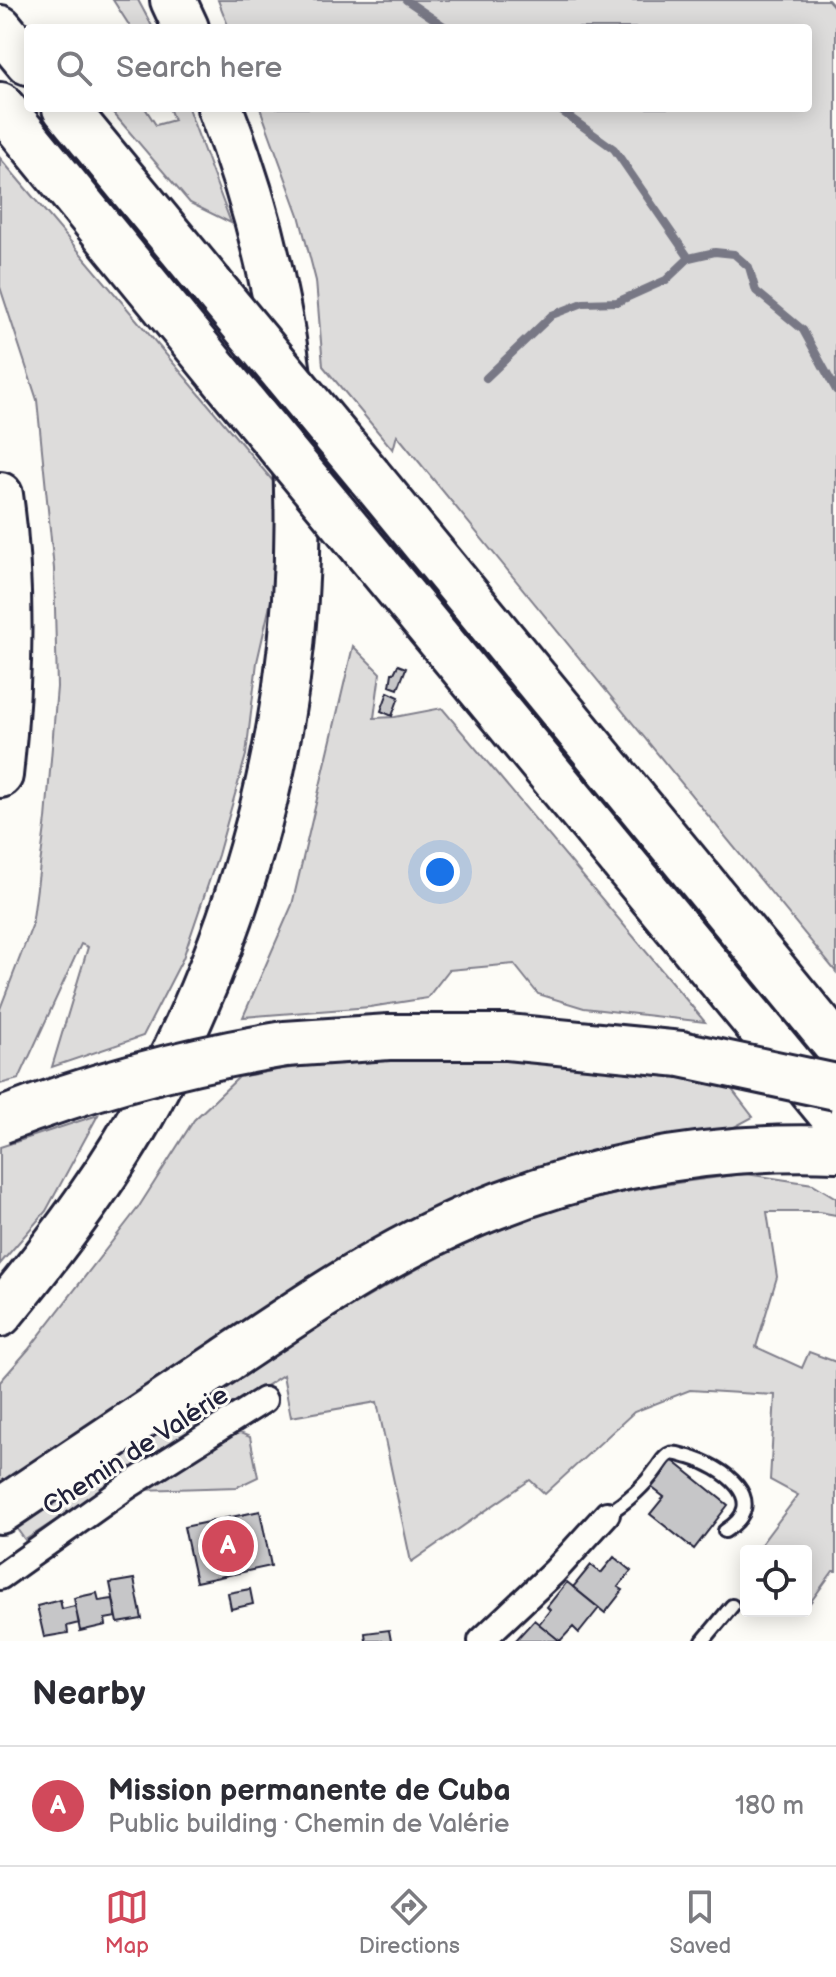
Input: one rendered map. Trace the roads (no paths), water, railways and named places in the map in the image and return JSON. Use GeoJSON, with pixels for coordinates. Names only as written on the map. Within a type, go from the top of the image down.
{"type":"FeatureCollection","features":[{"type":"Feature","properties":{"kind":"highway"},"geometry":{"type":"LineString","coordinates":[[173,0],[184,24]]}},
{"type":"Feature","properties":{"kind":"highway"},"geometry":{"type":"LineString","coordinates":[[0,28],[24,57]]}},
{"type":"Feature","properties":{"kind":"highway"},"geometry":{"type":"LineString","coordinates":[[0,105],[836,1120]]}},
{"type":"Feature","properties":{"kind":"highway"},"geometry":{"type":"LineString","coordinates":[[68,112],[836,1045]]}},
{"type":"Feature","properties":{"kind":"highway"},"geometry":{"type":"LineString","coordinates":[[0,1314],[85,1205],[157,1087],[218,954],[241,887],[276,753],[288,683],[295,612],[298,540],[296,436],[282,332],[268,263],[250,194],[221,112]]}},
{"type":"Feature","properties":{"kind":"highway"},"geometry":{"type":"LineString","coordinates":[[0,495],[9,651],[0,775]]}},
{"type":"Feature","properties":{"kind":"highway"},"geometry":{"type":"LineString","coordinates":[[0,1121],[92,1088],[217,1055],[285,1044],[389,1037],[507,1037],[681,1054],[836,1087]]}},
{"type":"Feature","properties":{"kind":"highway"},"geometry":{"type":"LineString","coordinates":[[0,1511],[317,1299],[442,1230],[526,1195],[610,1170],[695,1154],[761,1148],[836,1149]]}},
{"type":"Feature","properties":{"kind":"street","name":"Chemin de Valérie"},"geometry":{"type":"LineString","coordinates":[[0,1577],[128,1486],[264,1400]]}},
{"type":"Feature","properties":{"kind":"street"},"geometry":{"type":"LineString","coordinates":[[481,1641],[554,1572],[607,1514]]}},
{"type":"Feature","properties":{"kind":"lane"},"geometry":{"type":"LineString","coordinates":[[607,1514],[632,1498],[665,1458],[676,1454],[713,1466],[739,1486],[742,1513],[736,1524],[725,1531]]}},
{"type":"Feature","properties":{"kind":"lane"},"geometry":{"type":"LineString","coordinates":[[703,1641],[732,1606]]}},
{"type":"Feature","properties":{"kind":"waterway"},"geometry":{"type":"LineString","coordinates":[[406,0],[441,24]]}},
{"type":"Feature","properties":{"kind":"waterway"},"geometry":{"type":"LineString","coordinates":[[563,112],[614,149],[689,258]]}},
{"type":"Feature","properties":{"kind":"waterway"},"geometry":{"type":"LineString","coordinates":[[486,378],[552,315],[583,303],[617,302],[666,280],[689,258],[715,252],[734,254],[749,267],[756,291],[803,330],[836,390]]}},
{"type":"Feature","properties":{"kind":"place","name":"Mission permanente de Cuba"},"geometry":{"type":"Point","coordinates":[228,1546]}}]}
